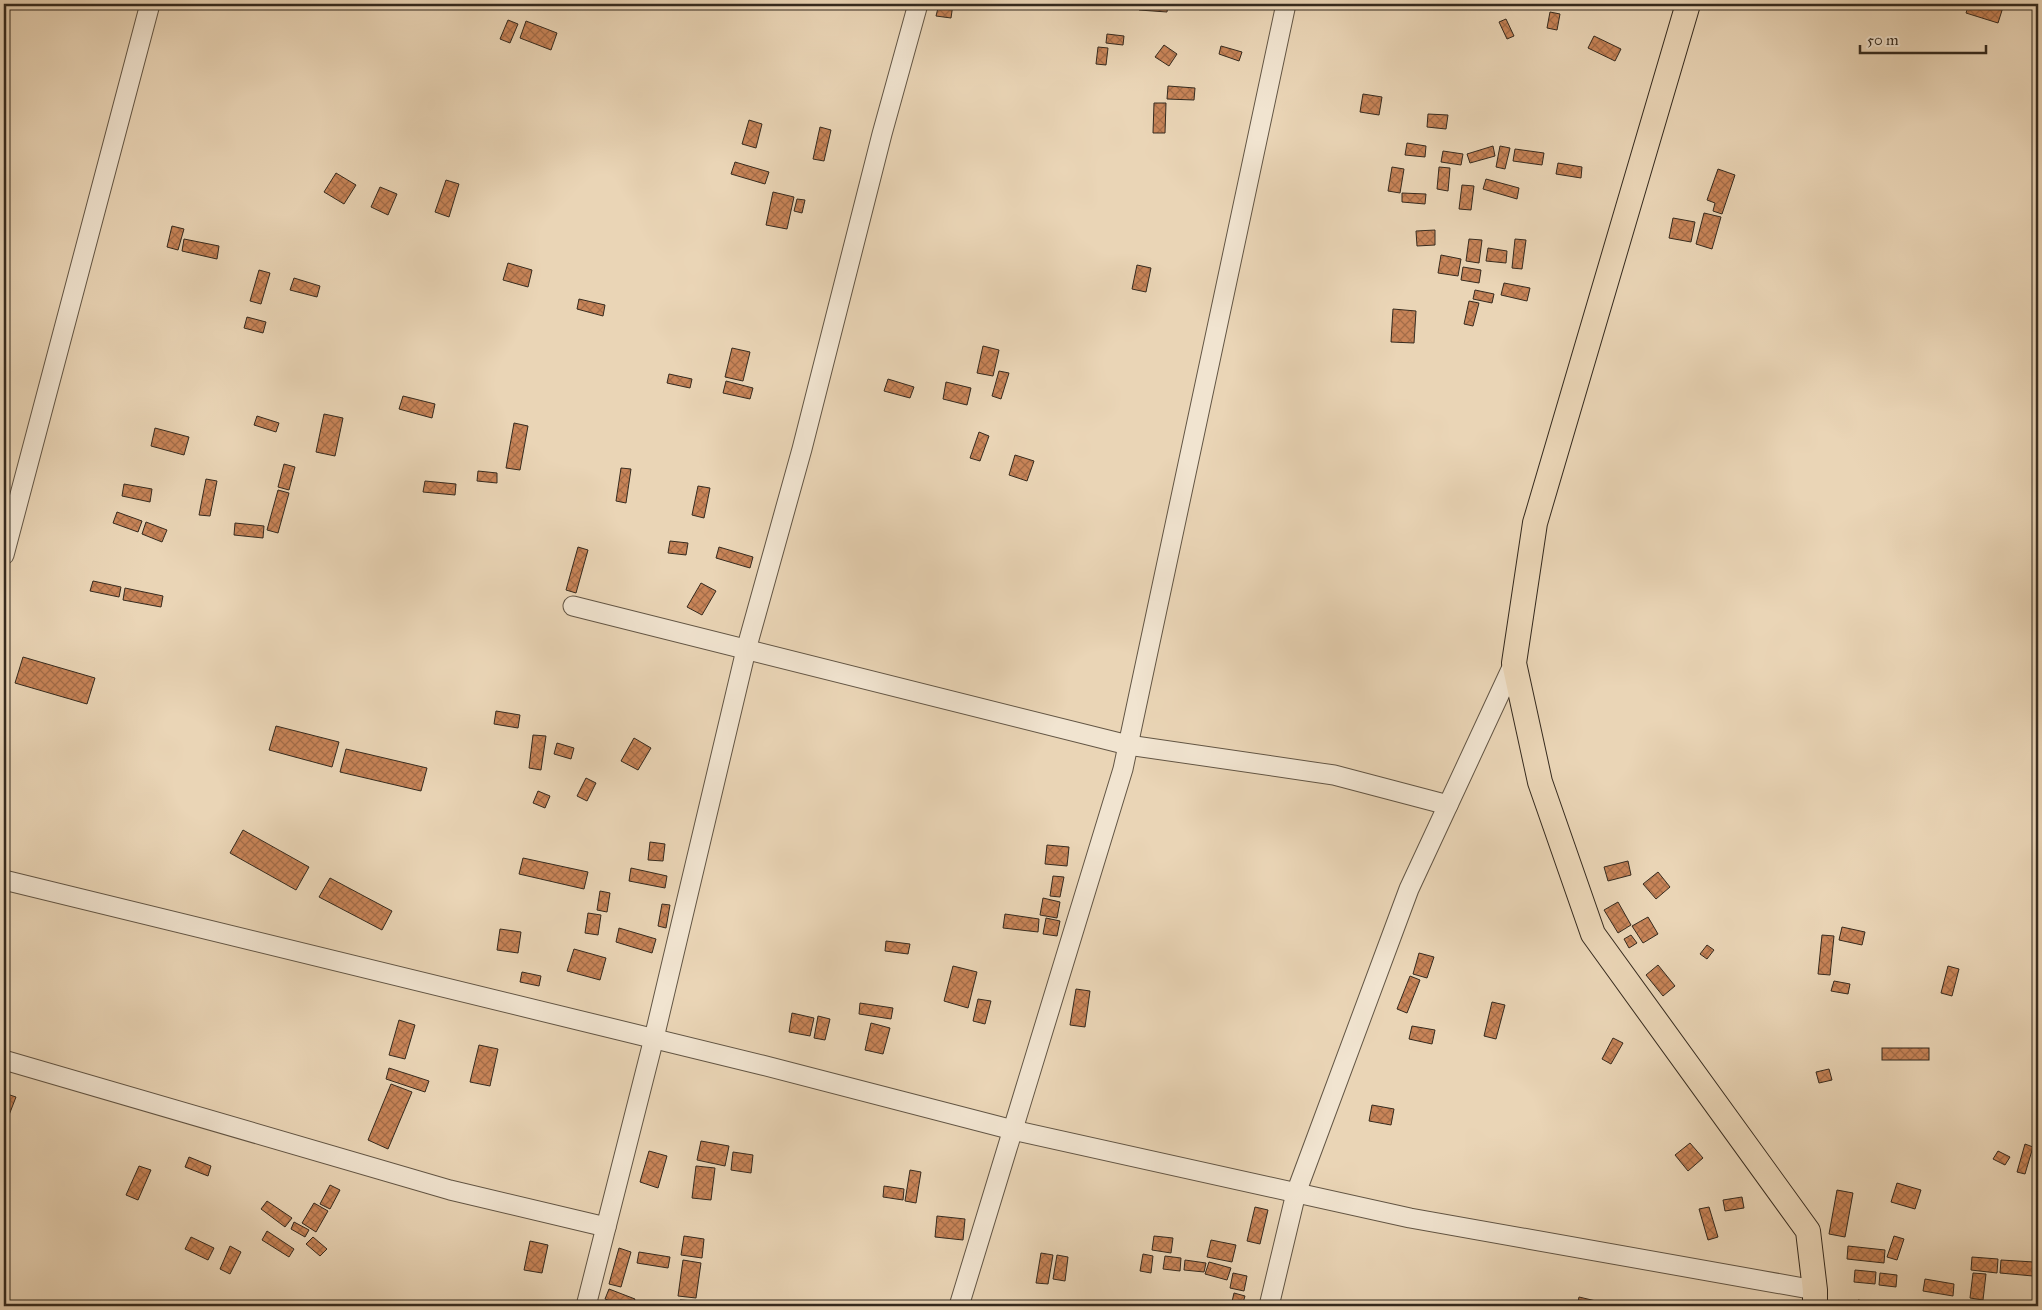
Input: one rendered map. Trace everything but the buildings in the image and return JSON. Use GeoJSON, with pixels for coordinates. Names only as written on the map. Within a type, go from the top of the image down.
{"type":"FeatureCollection","features":[{"type":"Feature","properties":{"kind":"main road"},"geometry":{"type":"LineString","coordinates":[[1688,4],[1535,523],[1514,663],[1540,782],[1593,934],[1808,1231],[1815,1298]]}},
{"type":"Feature","properties":{"kind":"street"},"geometry":{"type":"LineString","coordinates":[[4,555],[150,4]]}},
{"type":"Feature","properties":{"kind":"street"},"geometry":{"type":"LineString","coordinates":[[586,1306],[654,1038],[746,650],[802,449],[882,134],[918,4]]}},
{"type":"Feature","properties":{"kind":"street"},"geometry":{"type":"LineString","coordinates":[[959,1306],[1123,769],[1286,4]]}},
{"type":"Feature","properties":{"kind":"street"},"geometry":{"type":"LineString","coordinates":[[573,606],[1128,745],[1334,775],[1448,805]]}},
{"type":"Feature","properties":{"kind":"street"},"geometry":{"type":"LineString","coordinates":[[1269,1306],[1296,1193],[1409,889],[1514,663]]}},
{"type":"Feature","properties":{"kind":"street"},"geometry":{"type":"LineString","coordinates":[[4,880],[654,1038],[1013,1130],[1410,1218],[1815,1298]]}},
{"type":"Feature","properties":{"kind":"street"},"geometry":{"type":"LineString","coordinates":[[4,1060],[450,1190],[606,1227]]}}]}
